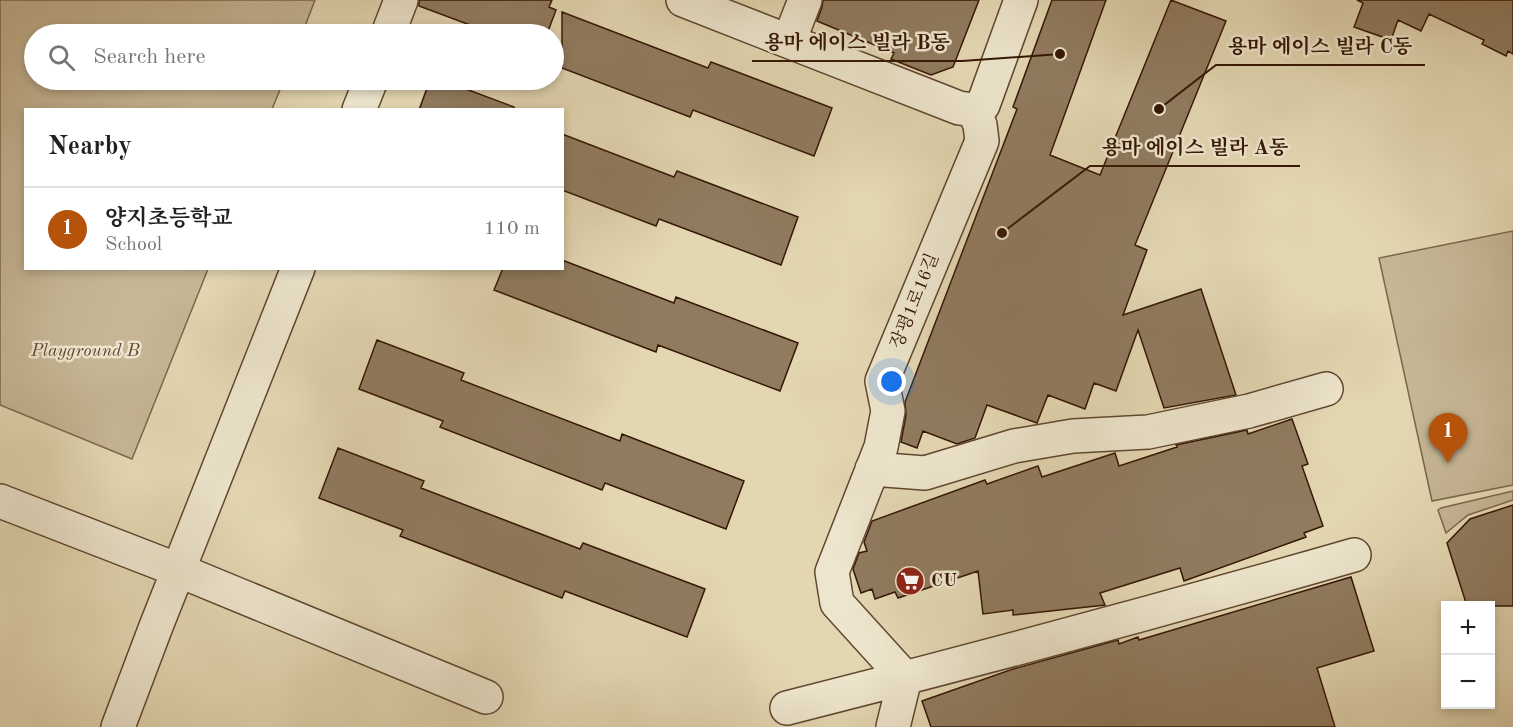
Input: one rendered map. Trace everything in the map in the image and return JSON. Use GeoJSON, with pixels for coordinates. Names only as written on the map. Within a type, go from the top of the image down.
{"type":"FeatureCollection","features":[{"type":"Feature","properties":{"kind":"street"},"geometry":{"type":"LineString","coordinates":[[392,24],[401,0]]}},
{"type":"Feature","properties":{"kind":"street"},"geometry":{"type":"LineString","coordinates":[[683,0],[959,108],[974,110],[983,105],[1021,0]]}},
{"type":"Feature","properties":{"kind":"street"},"geometry":{"type":"LineString","coordinates":[[789,41],[805,0]]}},
{"type":"Feature","properties":{"kind":"street"},"geometry":{"type":"LineString","coordinates":[[360,108],[367,90]]}},
{"type":"Feature","properties":{"kind":"street","name":"장평1로16길"},"geometry":{"type":"LineString","coordinates":[[905,678],[837,603],[832,572],[881,447],[888,411],[882,381],[982,141],[980,125],[974,110]]}},
{"type":"Feature","properties":{"kind":"street"},"geometry":{"type":"LineString","coordinates":[[118,727],[297,270]]}},
{"type":"Feature","properties":{"kind":"street"},"geometry":{"type":"LineString","coordinates":[[872,469],[925,473],[1014,447],[1073,436],[1148,432],[1249,411],[1326,389]]}},
{"type":"Feature","properties":{"kind":"street"},"geometry":{"type":"LineString","coordinates":[[0,501],[178,570],[486,697]]}},
{"type":"Feature","properties":{"kind":"street"},"geometry":{"type":"LineString","coordinates":[[787,708],[1240,588],[1354,555]]}},
{"type":"Feature","properties":{"kind":"street"},"geometry":{"type":"LineString","coordinates":[[892,727],[905,678]]}},
{"type":"Feature","properties":{"kind":"green space","name":"Playground B"},"geometry":{"type":"Polygon","coordinates":[[[0,0],[315,0],[306,24],[24,24],[24,90],[280,90],[272,108],[24,108],[24,270],[208,270],[132,459],[0,405],[0,0]]]}},
{"type":"Feature","properties":{"kind":"green space"},"geometry":{"type":"Polygon","coordinates":[[[1513,231],[1513,485],[1432,501],[1379,258],[1513,231]]]}},
{"type":"Feature","properties":{"kind":"green space"},"geometry":{"type":"Polygon","coordinates":[[[1513,491],[1513,500],[1468,515],[1446,533],[1438,510],[1441,508],[1513,491]]]}},
{"type":"Feature","properties":{"kind":"building"},"geometry":{"type":"Polygon","coordinates":[[[419,0],[552,0],[549,7],[556,10],[551,24],[467,24],[419,6],[419,0]]]}},
{"type":"Feature","properties":{"kind":"building"},"geometry":{"type":"Polygon","coordinates":[[[823,0],[979,0],[953,67],[931,75],[891,59],[894,53],[817,21],[823,0]]]}},
{"type":"Feature","properties":{"kind":"building"},"geometry":{"type":"Polygon","coordinates":[[[1052,0],[1106,0],[1050,155],[1100,175],[1171,0],[1226,21],[1135,245],[1147,250],[1123,315],[1201,289],[1236,395],[1164,408],[1138,330],[1116,391],[1094,383],[1085,409],[1048,395],[1037,423],[987,405],[975,438],[957,444],[923,431],[917,448],[901,442],[906,415],[905,402],[1017,109],[1013,107],[1052,0]]]}},
{"type":"Feature","properties":{"kind":"building"},"geometry":{"type":"Polygon","coordinates":[[[1357,0],[1513,0],[1513,54],[1508,51],[1506,56],[1482,44],[1484,40],[1429,14],[1421,31],[1398,20],[1391,40],[1354,27],[1363,3],[1357,0]]]}},
{"type":"Feature","properties":{"kind":"building"},"geometry":{"type":"Polygon","coordinates":[[[562,12],[708,68],[711,62],[832,108],[814,156],[693,110],[690,117],[564,69],[564,24],[562,24],[562,12]]]}},
{"type":"Feature","properties":{"kind":"building"},"geometry":{"type":"Polygon","coordinates":[[[426,90],[469,90],[514,107],[514,108],[420,108],[426,90]]]}},
{"type":"Feature","properties":{"kind":"building"},"geometry":{"type":"Polygon","coordinates":[[[564,135],[674,177],[677,171],[798,217],[781,265],[659,219],[656,226],[564,191],[564,135]]]}},
{"type":"Feature","properties":{"kind":"building"},"geometry":{"type":"Polygon","coordinates":[[[564,261],[674,303],[676,297],[798,343],[780,391],[658,345],[656,352],[494,290],[502,270],[564,270],[564,261]]]}},
{"type":"Feature","properties":{"kind":"building"},"geometry":{"type":"Polygon","coordinates":[[[377,340],[464,373],[461,380],[620,441],[622,434],[744,481],[726,529],[605,483],[602,490],[440,427],[443,421],[359,389],[377,340]]]}},
{"type":"Feature","properties":{"kind":"building"},"geometry":{"type":"Polygon","coordinates":[[[1292,419],[1308,464],[1302,466],[1323,526],[1304,533],[1306,537],[1184,581],[1180,568],[1100,593],[1105,605],[1013,615],[1013,610],[983,614],[978,571],[898,598],[895,592],[875,599],[872,589],[861,593],[853,569],[859,553],[867,551],[864,542],[872,521],[985,480],[987,484],[1038,466],[1042,477],[1115,453],[1119,466],[1177,447],[1176,445],[1247,430],[1248,434],[1292,419]]]}},
{"type":"Feature","properties":{"kind":"building"},"geometry":{"type":"Polygon","coordinates":[[[338,448],[424,481],[421,488],[580,549],[583,543],[705,589],[687,637],[565,591],[562,598],[400,536],[403,530],[319,498],[338,448]]]}},
{"type":"Feature","properties":{"kind":"building"},"geometry":{"type":"Polygon","coordinates":[[[1513,505],[1513,606],[1495,606],[1495,601],[1465,601],[1447,543],[1470,519],[1513,505]]]}},
{"type":"Feature","properties":{"kind":"building"},"geometry":{"type":"Polygon","coordinates":[[[1351,577],[1374,651],[1317,668],[1335,727],[931,727],[922,701],[1013,669],[1118,640],[1119,644],[1138,637],[1139,640],[1351,577]]]}},
{"type":"Feature","properties":{"kind":"place","name":"용마 에이스 빌라 B동"},"geometry":{"type":"Point","coordinates":[1060,54]}},
{"type":"Feature","properties":{"kind":"place","name":"용마 에이스 빌라 C동"},"geometry":{"type":"Point","coordinates":[1159,109]}},
{"type":"Feature","properties":{"kind":"place","name":"용마 에이스 빌라 A동"},"geometry":{"type":"Point","coordinates":[1002,233]}},
{"type":"Feature","properties":{"kind":"place","name":"양지초등학교"},"geometry":{"type":"Point","coordinates":[1448,463]}},
{"type":"Feature","properties":{"kind":"place","name":"CU"},"geometry":{"type":"Point","coordinates":[910,581]}}]}
